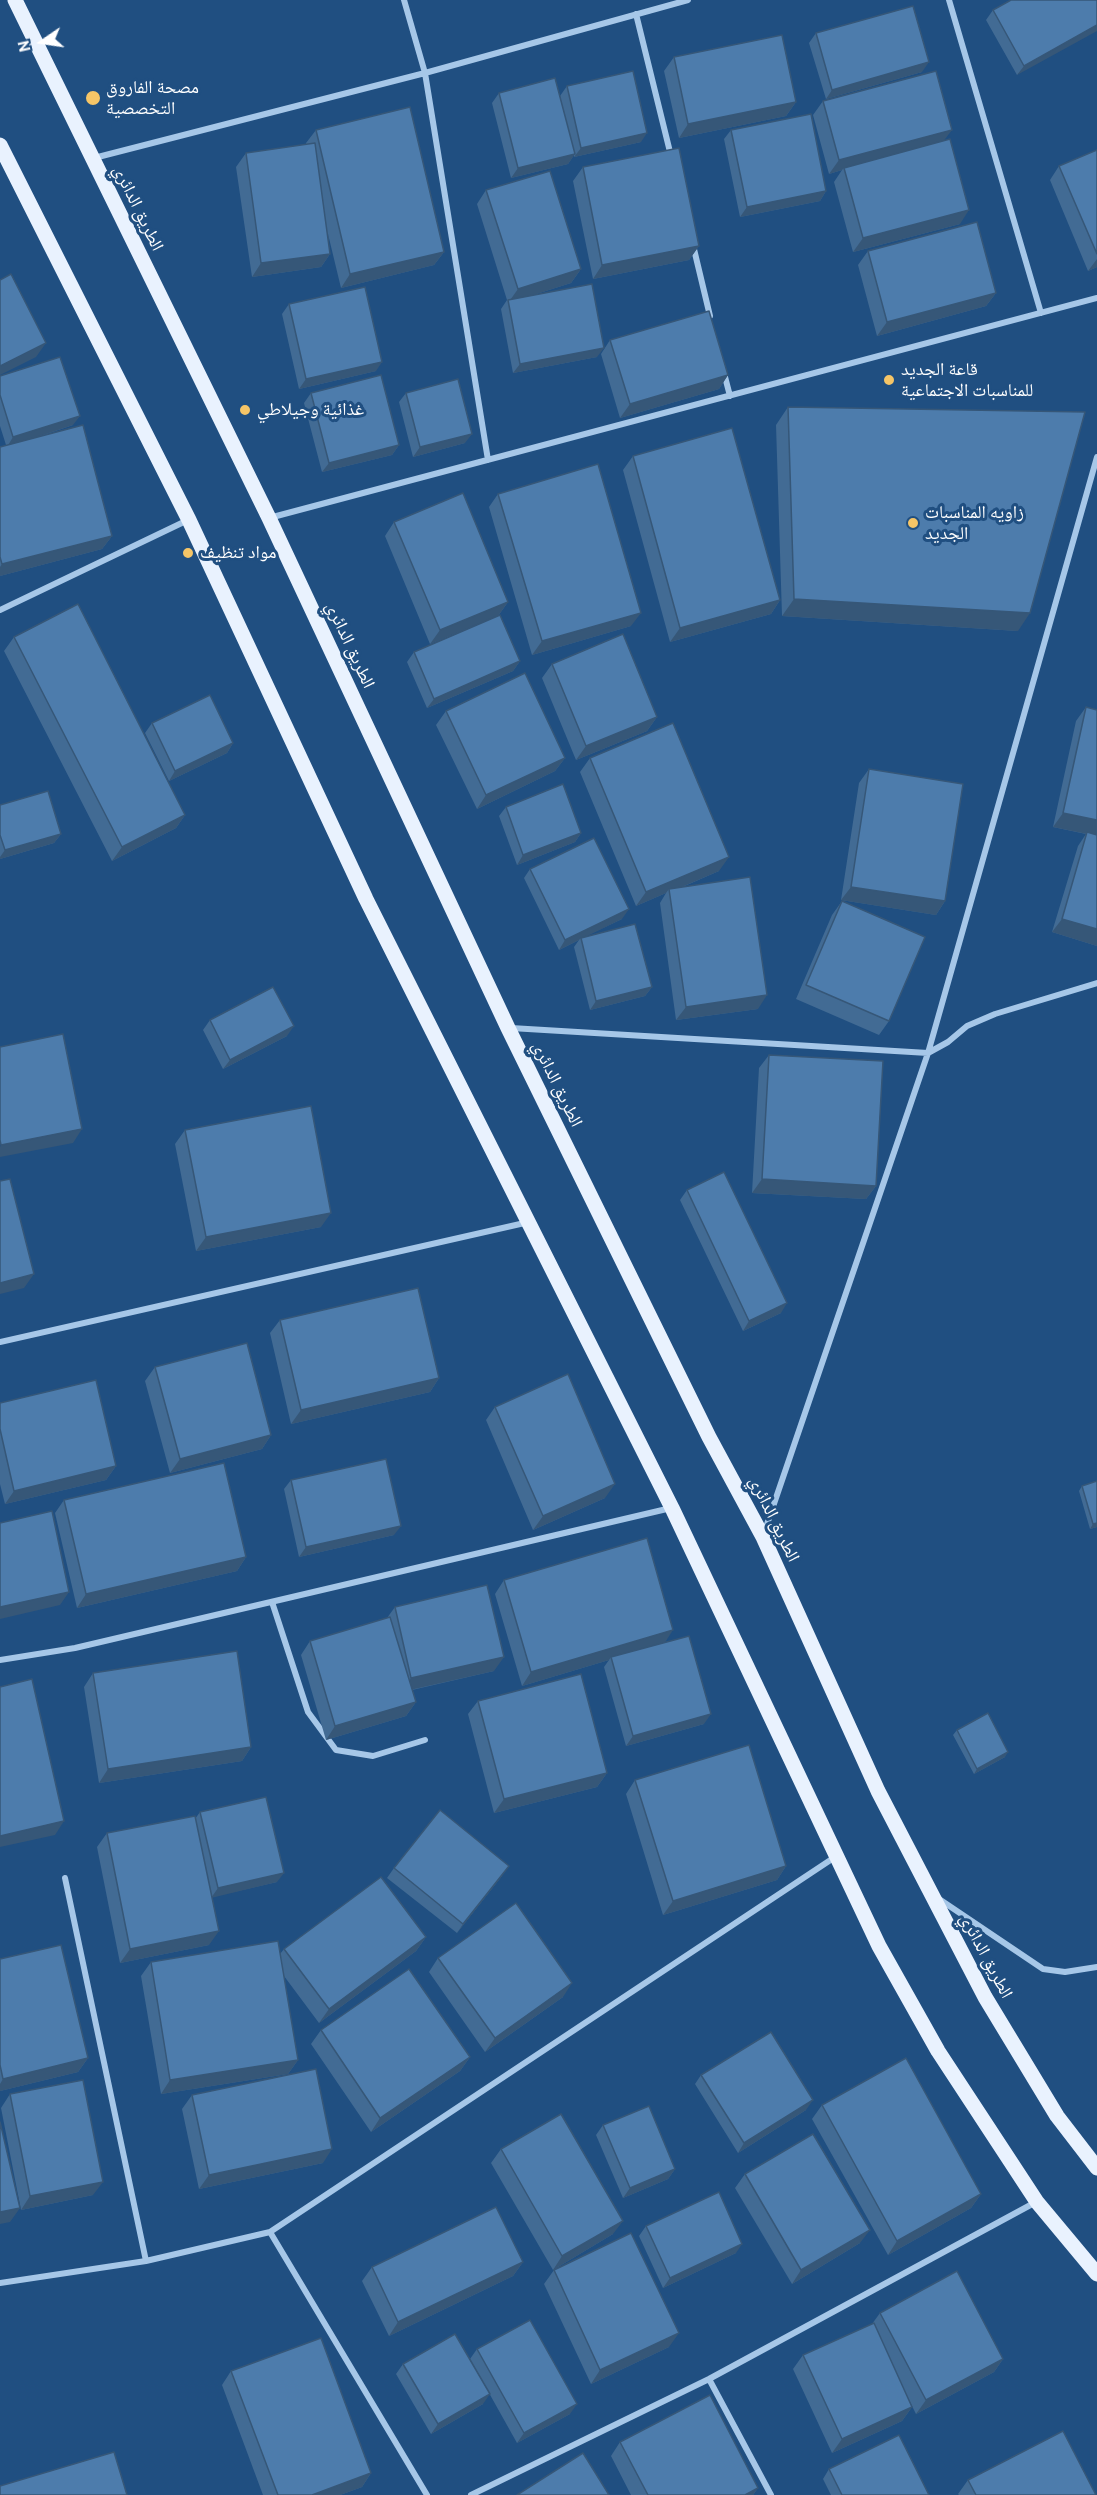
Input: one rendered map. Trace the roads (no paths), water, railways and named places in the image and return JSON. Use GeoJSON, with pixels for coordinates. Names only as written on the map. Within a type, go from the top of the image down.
{"type":"FeatureCollection","features":[{"type":"Feature","properties":{"kind":"main road","name":"الطريق الدائري"},"geometry":{"type":"LineString","coordinates":[[15,0],[269,518],[508,1028],[704,1426],[763,1537],[878,1791],[985,1997],[1057,2116],[1097,2168]]}},
{"type":"Feature","properties":{"kind":"main road"},"geometry":{"type":"LineString","coordinates":[[0,145],[189,520],[366,899],[672,1508],[879,1946],[938,2051],[1037,2202],[1097,2274]]}},
{"type":"Feature","properties":{"kind":"street"},"geometry":{"type":"LineString","coordinates":[[404,0],[425,73],[488,460]]}},
{"type":"Feature","properties":{"kind":"street"},"geometry":{"type":"LineString","coordinates":[[92,159],[425,73],[688,0]]}},
{"type":"Feature","properties":{"kind":"street"},"geometry":{"type":"LineString","coordinates":[[950,0],[1041,313]]}},
{"type":"Feature","properties":{"kind":"street"},"geometry":{"type":"LineString","coordinates":[[636,14],[673,165]]}},
{"type":"Feature","properties":{"kind":"street"},"geometry":{"type":"LineString","coordinates":[[692,240],[713,329]]}},
{"type":"Feature","properties":{"kind":"street"},"geometry":{"type":"LineString","coordinates":[[269,518],[1097,298]]}},
{"type":"Feature","properties":{"kind":"street"},"geometry":{"type":"LineString","coordinates":[[721,362],[730,396]]}},
{"type":"Feature","properties":{"kind":"street"},"geometry":{"type":"LineString","coordinates":[[763,1537],[928,1053],[1097,457]]}},
{"type":"Feature","properties":{"kind":"street"},"geometry":{"type":"LineString","coordinates":[[0,610],[189,520]]}},
{"type":"Feature","properties":{"kind":"street"},"geometry":{"type":"LineString","coordinates":[[508,1028],[928,1053],[948,1042],[967,1026],[995,1014],[1097,983]]}},
{"type":"Feature","properties":{"kind":"street"},"geometry":{"type":"LineString","coordinates":[[0,1342],[529,1222]]}},
{"type":"Feature","properties":{"kind":"street"},"geometry":{"type":"LineString","coordinates":[[0,1660],[75,1648],[672,1508]]}},
{"type":"Feature","properties":{"kind":"street"},"geometry":{"type":"LineString","coordinates":[[272,1602],[308,1712],[336,1750],[373,1756],[425,1740]]}},
{"type":"Feature","properties":{"kind":"street"},"geometry":{"type":"LineString","coordinates":[[0,2283],[147,2261],[270,2232],[836,1856]]}},
{"type":"Feature","properties":{"kind":"street"},"geometry":{"type":"LineString","coordinates":[[65,1878],[147,2261]]}},
{"type":"Feature","properties":{"kind":"street"},"geometry":{"type":"LineString","coordinates":[[932,1894],[1043,1969],[1065,1972],[1097,1967]]}},
{"type":"Feature","properties":{"kind":"street"},"geometry":{"type":"LineString","coordinates":[[471,2495],[709,2379],[1037,2202]]}},
{"type":"Feature","properties":{"kind":"street"},"geometry":{"type":"LineString","coordinates":[[270,2232],[428,2495]]}},
{"type":"Feature","properties":{"kind":"street"},"geometry":{"type":"LineString","coordinates":[[709,2379],[771,2495]]}},
{"type":"Feature","properties":{"kind":"place","name":"مصحة الفاروق التخصصية"},"geometry":{"type":"Point","coordinates":[93,98]}},
{"type":"Feature","properties":{"kind":"place","name":"قاعة الجديد للمناسبات الاجتماعية"},"geometry":{"type":"Point","coordinates":[889,380]}},
{"type":"Feature","properties":{"kind":"place","name":"غذائية وجيلاطي"},"geometry":{"type":"Point","coordinates":[245,410]}},
{"type":"Feature","properties":{"kind":"place","name":"زاويه المناسبات الجديد"},"geometry":{"type":"Point","coordinates":[913,523]}},
{"type":"Feature","properties":{"kind":"place","name":"مواد تنظيف"},"geometry":{"type":"Point","coordinates":[188,553]}}]}
